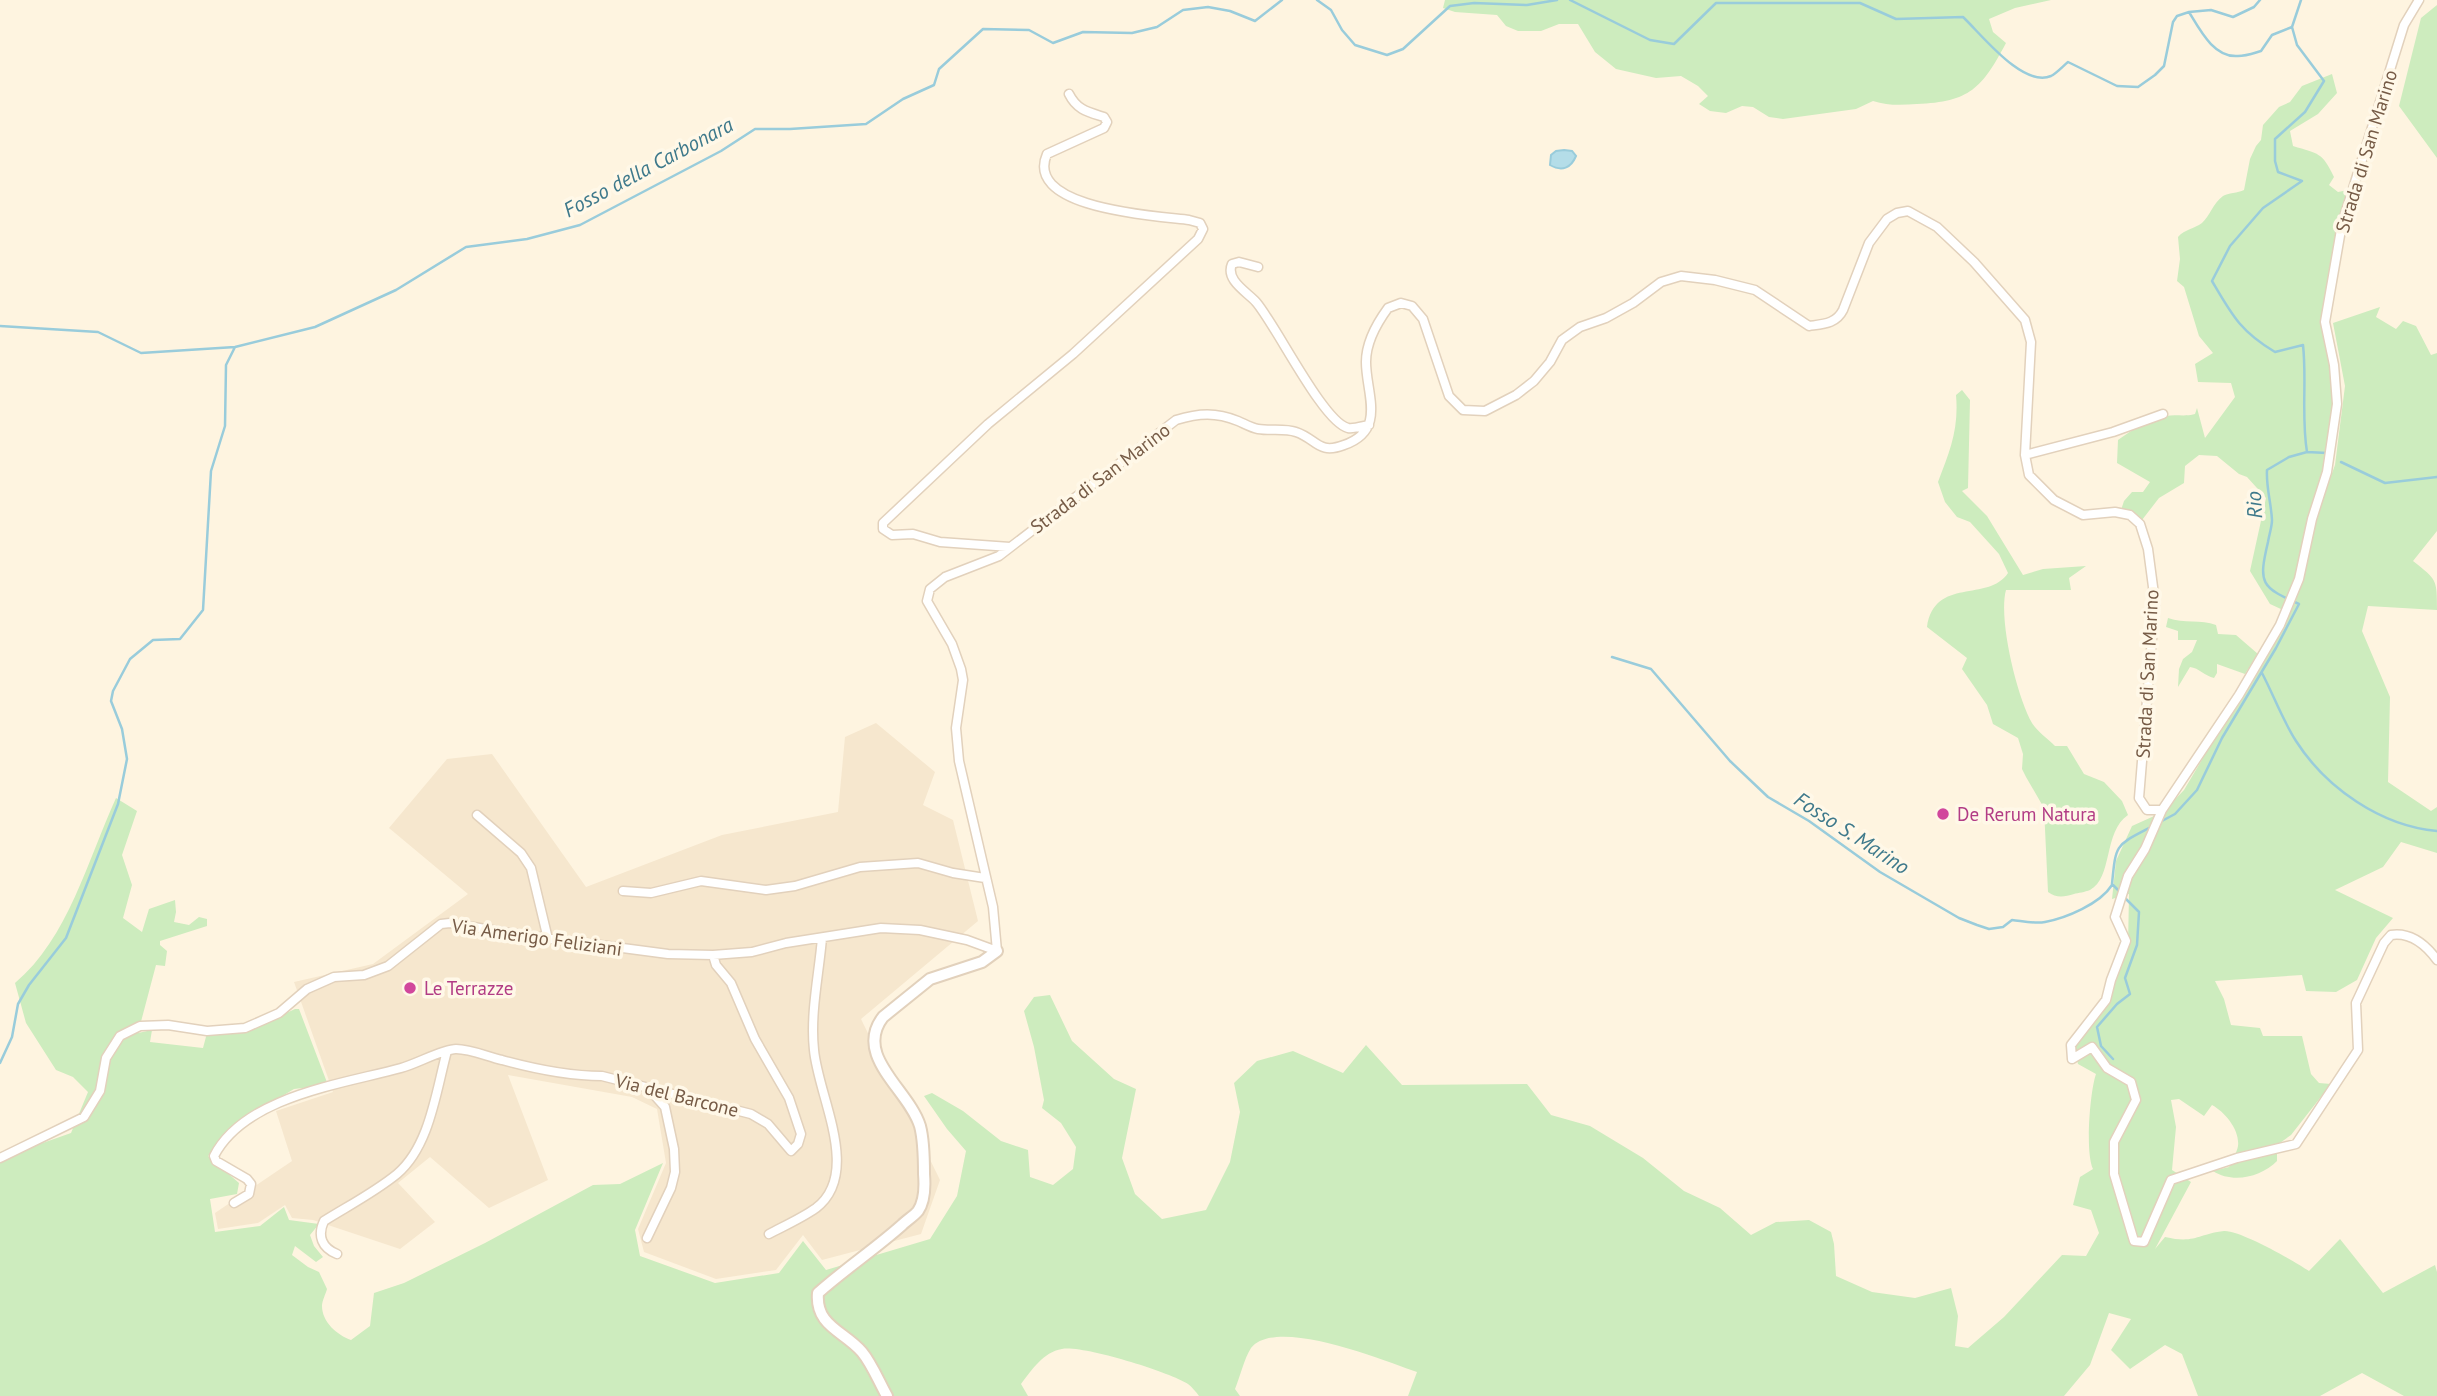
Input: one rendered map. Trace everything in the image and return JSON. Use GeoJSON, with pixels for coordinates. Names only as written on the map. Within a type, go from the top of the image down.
{"type":"FeatureCollection","features":[{"type":"Feature","properties":{"kind":"street","name":"Strada di San Marino"},"geometry":{"type":"LineString","coordinates":[[997,951],[993,907],[958,761],[956,728],[963,680],[961,669],[952,644],[927,601],[930,589],[945,577],[999,556],[1176,420],[1207,413],[1226,416],[1256,429],[1295,431],[1322,449],[1337,448],[1356,441],[1369,425],[1372,407],[1366,361],[1371,338],[1388,308],[1401,303],[1412,306],[1423,319],[1449,396],[1464,410],[1485,411],[1516,395],[1534,381],[1562,340],[1580,327],[1605,318],[1633,303],[1661,282],[1681,276],[1715,280],[1755,290],[1809,326],[1829,323],[1840,317],[1869,243],[1888,219],[1897,213],[1908,211],[1946,235],[1974,262],[2025,320],[2031,342],[2025,455],[2029,475],[2054,500],[2083,515],[2122,512],[2140,524],[2148,549],[2155,602],[2139,798],[2147,810],[2160,814],[2239,695],[2280,625],[2299,579],[2312,519],[2328,472],[2337,404],[2334,365],[2325,322],[2342,224],[2404,25],[2419,0]]}},
{"type":"Feature","properties":{"kind":"street"},"geometry":{"type":"LineString","coordinates":[[1010,547],[940,542],[913,534],[892,534],[883,529],[883,523],[988,424],[1073,354],[1198,239],[1203,229],[1200,223],[1189,220],[1086,204],[1051,185],[1044,162],[1047,154],[1104,128],[1107,122],[1104,117],[1082,110],[1074,104],[1069,94]]}},
{"type":"Feature","properties":{"kind":"street"},"geometry":{"type":"LineString","coordinates":[[1258,267],[1239,262],[1232,264],[1231,277],[1258,304],[1323,405],[1338,423],[1349,428],[1369,425]]}},
{"type":"Feature","properties":{"kind":"street"},"geometry":{"type":"LineString","coordinates":[[2025,455],[2113,432],[2163,414]]}},
{"type":"Feature","properties":{"kind":"street"},"geometry":{"type":"LineString","coordinates":[[2160,814],[2146,849],[2128,876],[2115,917],[2126,941],[2106,1000],[2071,1045],[2072,1059],[2092,1046],[2107,1068],[2132,1082],[2136,1100],[2114,1142],[2114,1174],[2134,1241],[2144,1242],[2171,1180],[2237,1158],[2296,1144],[2358,1050],[2356,1003],[2384,943],[2391,935],[2409,937],[2433,946],[2437,960]]}},
{"type":"Feature","properties":{"kind":"street"},"geometry":{"type":"LineString","coordinates":[[477,816],[521,853],[531,868],[548,939]]}},
{"type":"Feature","properties":{"kind":"street"},"geometry":{"type":"LineString","coordinates":[[623,891],[651,893],[701,881],[766,890],[794,886],[860,867],[918,863],[953,873],[985,878]]}},
{"type":"Feature","properties":{"kind":"street","name":"Via Amerigo Feliziani"},"geometry":{"type":"LineString","coordinates":[[0,1158],[84,1117],[100,1091],[106,1058],[120,1036],[140,1026],[207,1031],[245,1028],[279,1013],[307,989],[334,977],[364,975],[388,966],[440,924],[450,923],[668,954],[752,952],[881,928],[920,930],[967,940],[997,951]]}},
{"type":"Feature","properties":{"kind":"street"},"geometry":{"type":"LineString","coordinates":[[769,1234],[816,1208],[828,1195],[835,1176],[838,1153],[814,1051],[813,1028],[822,938]]}},
{"type":"Feature","properties":{"kind":"street"},"geometry":{"type":"LineString","coordinates":[[887,1396],[863,1354],[828,1325],[817,1307],[818,1293],[881,1244],[919,1209],[925,1189],[920,1126],[909,1104],[875,1054],[874,1035],[877,1024],[883,1017],[930,979],[982,962],[997,951]]}},
{"type":"Feature","properties":{"kind":"street","name":"Via del Barcone"},"geometry":{"type":"LineString","coordinates":[[234,1203],[249,1194],[251,1184],[216,1161],[214,1156],[218,1147],[238,1127],[272,1105],[298,1095],[423,1062],[457,1048],[536,1069],[602,1076],[751,1114],[768,1124],[790,1151],[801,1134],[789,1098],[755,1040],[731,983],[716,965],[713,955]]}},
{"type":"Feature","properties":{"kind":"street"},"geometry":{"type":"LineString","coordinates":[[337,1254],[326,1248],[320,1237],[324,1221],[398,1173],[411,1157],[426,1128],[447,1051]]}},
{"type":"Feature","properties":{"kind":"street"},"geometry":{"type":"LineString","coordinates":[[647,1238],[671,1188],[675,1172],[674,1149],[665,1107],[649,1089]]}},
{"type":"Feature","properties":{"kind":"shaded area"},"geometry":{"type":"Polygon","coordinates":[[[876,723],[935,772],[923,805],[953,820],[978,921],[861,1019],[940,1180],[921,1234],[822,1260],[803,1235],[776,1270],[716,1279],[644,1252],[638,1229],[666,1163],[657,1109],[632,1097],[508,1075],[548,1180],[489,1208],[430,1157],[398,1183],[435,1222],[400,1249],[313,1220],[292,1218],[285,1205],[258,1223],[218,1229],[215,1213],[292,1161],[276,1111],[333,1092],[294,982],[373,964],[468,894],[389,828],[447,759],[492,754],[586,887],[722,835],[838,812],[845,737],[876,723]]]}},
{"type":"Feature","properties":{"kind":"green space"},"geometry":{"type":"Polygon","coordinates":[[[1445,0],[2051,0],[2015,8],[1989,19],[1993,32],[2006,43],[1981,82],[1962,96],[1935,103],[1890,104],[1873,101],[1856,109],[1783,119],[1769,117],[1753,107],[1742,106],[1726,113],[1710,111],[1699,104],[1708,96],[1681,76],[1656,78],[1616,69],[1595,52],[1578,24],[1559,24],[1541,31],[1518,31],[1506,26],[1497,15],[1455,12],[1443,8],[1445,0]]]}},
{"type":"Feature","properties":{"kind":"green space"},"geometry":{"type":"Polygon","coordinates":[[[2437,5],[2437,158],[2399,106],[2421,18],[2437,5]]]}},
{"type":"Feature","properties":{"kind":"green space"},"geometry":{"type":"Polygon","coordinates":[[[2332,74],[2337,93],[2318,114],[2290,131],[2293,146],[2323,158],[2334,177],[2329,185],[2338,192],[2348,190],[2337,227],[2321,320],[2334,385],[2326,468],[2318,487],[2300,562],[2283,610],[2270,604],[2250,571],[2266,498],[2247,477],[2239,474],[2217,456],[2199,455],[2185,466],[2184,483],[2159,498],[2142,520],[2121,510],[2124,501],[2132,492],[2143,492],[2150,482],[2117,463],[2118,440],[2153,420],[2170,415],[2195,414],[2197,408],[2205,438],[2235,397],[2231,383],[2198,382],[2195,364],[2213,353],[2199,336],[2184,287],[2177,281],[2180,259],[2178,237],[2202,223],[2223,196],[2244,190],[2250,159],[2261,140],[2263,125],[2279,107],[2290,102],[2302,86],[2332,74]]]}},
{"type":"Feature","properties":{"kind":"green space"},"geometry":{"type":"Polygon","coordinates":[[[2380,307],[2376,317],[2396,329],[2403,321],[2416,326],[2431,355],[2437,353],[2437,531],[2413,561],[2434,581],[2437,610],[2368,606],[2362,631],[2390,697],[2388,782],[2431,811],[2437,807],[2437,853],[2401,842],[2383,867],[2335,890],[2393,918],[2376,938],[2357,980],[2336,992],[2306,991],[2302,975],[2215,981],[2224,999],[2231,1025],[2260,1028],[2263,1036],[2302,1036],[2311,1074],[2319,1083],[2331,1084],[2291,1135],[2277,1145],[2277,1161],[2255,1175],[2238,1178],[2213,1171],[2229,1167],[2237,1148],[2237,1134],[2222,1112],[2212,1105],[2204,1116],[2179,1099],[2171,1100],[2176,1127],[2172,1170],[2191,1182],[2155,1249],[2165,1237],[2190,1239],[2215,1232],[2232,1232],[2267,1247],[2309,1271],[2340,1239],[2383,1293],[2435,1265],[2437,1396],[2404,1396],[2362,1373],[2320,1396],[2198,1396],[2182,1354],[2165,1345],[2130,1369],[2111,1350],[2131,1319],[2109,1313],[2090,1365],[2064,1396],[1408,1396],[1417,1372],[1331,1344],[1283,1337],[1264,1339],[1251,1348],[1235,1389],[1240,1396],[1199,1396],[1188,1384],[1163,1373],[1106,1355],[1062,1349],[1038,1362],[1021,1384],[1028,1396],[0,1396],[0,1162],[20,1151],[71,1133],[88,1092],[73,1077],[56,1070],[26,1023],[15,983],[33,965],[63,921],[116,798],[137,811],[122,855],[132,885],[123,918],[142,932],[149,909],[175,900],[174,922],[189,925],[199,917],[207,919],[207,926],[160,941],[160,945],[167,951],[165,966],[156,965],[138,1033],[152,1030],[150,1042],[203,1048],[207,1033],[269,1021],[299,1009],[328,1085],[294,1089],[259,1110],[208,1156],[239,1183],[237,1194],[210,1199],[215,1232],[260,1226],[284,1207],[289,1220],[319,1224],[310,1235],[314,1246],[323,1257],[316,1262],[295,1246],[292,1255],[319,1272],[327,1289],[322,1306],[327,1322],[351,1340],[370,1326],[374,1293],[404,1283],[593,1185],[620,1184],[663,1163],[635,1230],[640,1256],[715,1283],[779,1273],[803,1241],[826,1270],[930,1239],[957,1196],[966,1151],[924,1096],[932,1093],[963,1111],[1001,1141],[1028,1150],[1030,1177],[1053,1185],[1073,1169],[1076,1147],[1061,1123],[1042,1108],[1044,1100],[1024,1011],[1034,997],[1050,995],[1072,1041],[1114,1079],[1136,1089],[1122,1158],[1135,1194],[1162,1219],[1206,1210],[1230,1162],[1240,1112],[1234,1083],[1257,1061],[1293,1051],[1343,1073],[1366,1045],[1402,1085],[1527,1084],[1551,1115],[1590,1126],[1643,1158],[1684,1191],[1720,1208],[1751,1235],[1776,1222],[1809,1220],[1831,1232],[1836,1276],[1872,1292],[1915,1298],[1951,1288],[1958,1316],[1955,1346],[1968,1348],[2004,1317],[2062,1255],[2086,1256],[2099,1233],[2091,1210],[2073,1205],[2080,1177],[2093,1169],[2089,1150],[2089,1122],[2096,1074],[2078,1064],[2074,1048],[2105,1005],[2128,946],[2129,894],[2112,899],[2116,861],[2132,826],[2163,812],[2184,790],[2229,714],[2249,686],[2296,599],[2317,515],[2335,465],[2345,386],[2333,323],[2380,307]]]}},
{"type":"Feature","properties":{"kind":"green space"},"geometry":{"type":"Polygon","coordinates":[[[1962,390],[1970,400],[1968,488],[1962,491],[1987,516],[2023,575],[2043,569],[2086,566],[2069,578],[2071,590],[2006,590],[2004,603],[2010,658],[2020,695],[2032,723],[2055,746],[2067,746],[2084,774],[2104,782],[2122,801],[2128,815],[2115,832],[2102,876],[2097,884],[2090,890],[2067,896],[2048,892],[2044,808],[2022,769],[2023,754],[2018,738],[1993,724],[1987,705],[1962,669],[1967,658],[1927,627],[1932,611],[1940,601],[1951,595],[1988,587],[1999,582],[2008,573],[1999,554],[1970,522],[1957,517],[1945,502],[1938,482],[1955,429],[1956,395],[1962,390]]]}},
{"type":"Feature","properties":{"kind":"green space"},"geometry":{"type":"Polygon","coordinates":[[[2168,618],[2216,625],[2218,634],[2236,635],[2258,654],[2245,674],[2217,664],[2214,678],[2190,667],[2178,687],[2179,669],[2183,659],[2192,652],[2197,640],[2178,640],[2178,631],[2166,627],[2168,618]]]}},
{"type":"Feature","properties":{"kind":"water"},"geometry":{"type":"Polygon","coordinates":[[[1564,150],[1572,151],[1576,156],[1572,163],[1566,168],[1550,165],[1551,155],[1564,150]]]}},
{"type":"Feature","properties":{"kind":"waterway","name":"Fosso della Carbonara"},"geometry":{"type":"LineString","coordinates":[[0,326],[98,332],[141,353],[235,347],[315,327],[396,290],[466,247],[527,239],[580,225],[721,151],[755,129],[866,124],[903,99],[934,85],[939,69],[983,29],[1029,30],[1053,43],[1083,32],[1132,33],[1157,27],[1183,10],[1208,7],[1230,11],[1255,21],[1282,0]]}},
{"type":"Feature","properties":{"kind":"waterway","name":"Fosso della Carbonara"},"geometry":{"type":"LineString","coordinates":[[1317,0],[1331,10],[1342,30],[1355,45],[1387,55],[1403,49],[1450,6],[1474,3],[1527,5],[1557,0]]}},
{"type":"Feature","properties":{"kind":"waterway","name":"Fosso della Carbonara"},"geometry":{"type":"LineString","coordinates":[[1570,0],[1650,40],[1674,44],[1716,3],[1860,3],[1896,19],[1963,17],[2004,58],[2028,74],[2040,78],[2051,76],[2068,62],[2117,86],[2138,87],[2164,66],[2173,22],[2177,16],[2189,12],[2215,48],[2238,56],[2261,51],[2272,35],[2292,27]]}},
{"type":"Feature","properties":{"kind":"waterway"},"geometry":{"type":"LineString","coordinates":[[2189,12],[2211,10],[2233,17],[2254,7],[2260,0]]}},
{"type":"Feature","properties":{"kind":"waterway","name":"Rio"},"geometry":{"type":"LineString","coordinates":[[2160,822],[2175,814],[2197,790],[2222,738],[2299,604],[2270,588],[2263,576],[2263,567],[2272,520],[2267,470],[2289,457],[2307,452],[2303,345],[2275,352],[2253,337],[2238,321],[2212,281],[2230,246],[2263,208],[2302,181],[2278,172],[2275,161],[2275,139],[2305,112],[2324,81],[2297,45],[2292,27],[2301,0]]}},
{"type":"Feature","properties":{"kind":"waterway"},"geometry":{"type":"LineString","coordinates":[[0,1063],[12,1037],[18,1004],[29,985],[66,938],[118,804],[127,759],[122,729],[111,701],[113,691],[130,659],[153,640],[180,639],[203,610],[211,471],[225,426],[226,365],[235,347]]}},
{"type":"Feature","properties":{"kind":"waterway"},"geometry":{"type":"LineString","coordinates":[[2307,452],[2327,453]]}},
{"type":"Feature","properties":{"kind":"waterway"},"geometry":{"type":"LineString","coordinates":[[2341,462],[2385,483],[2437,477]]}},
{"type":"Feature","properties":{"kind":"waterway","name":"Fosso S. Marino"},"geometry":{"type":"LineString","coordinates":[[1612,657],[1651,669],[1730,761],[1768,797],[1809,821],[1880,872],[1959,918],[1989,929],[2003,927],[2012,920],[2045,922],[2082,909],[2107,892],[2112,885]]}},
{"type":"Feature","properties":{"kind":"waterway"},"geometry":{"type":"LineString","coordinates":[[2262,673],[2296,741],[2308,758],[2339,789],[2376,813],[2416,828],[2437,831]]}},
{"type":"Feature","properties":{"kind":"waterway","name":"Rio"},"geometry":{"type":"LineString","coordinates":[[2120,892],[2112,884],[2117,853],[2130,838],[2151,827]]}},
{"type":"Feature","properties":{"kind":"waterway","name":"Rio"},"geometry":{"type":"LineString","coordinates":[[2113,1059],[2101,1046],[2097,1027],[2117,1004],[2130,994],[2125,978],[2137,945],[2139,912],[2124,897]]}},
{"type":"Feature","properties":{"kind":"place","name":"De Rerum Natura"},"geometry":{"type":"Point","coordinates":[1943,814]}},
{"type":"Feature","properties":{"kind":"place","name":"Le Terrazze"},"geometry":{"type":"Point","coordinates":[410,988]}}]}
